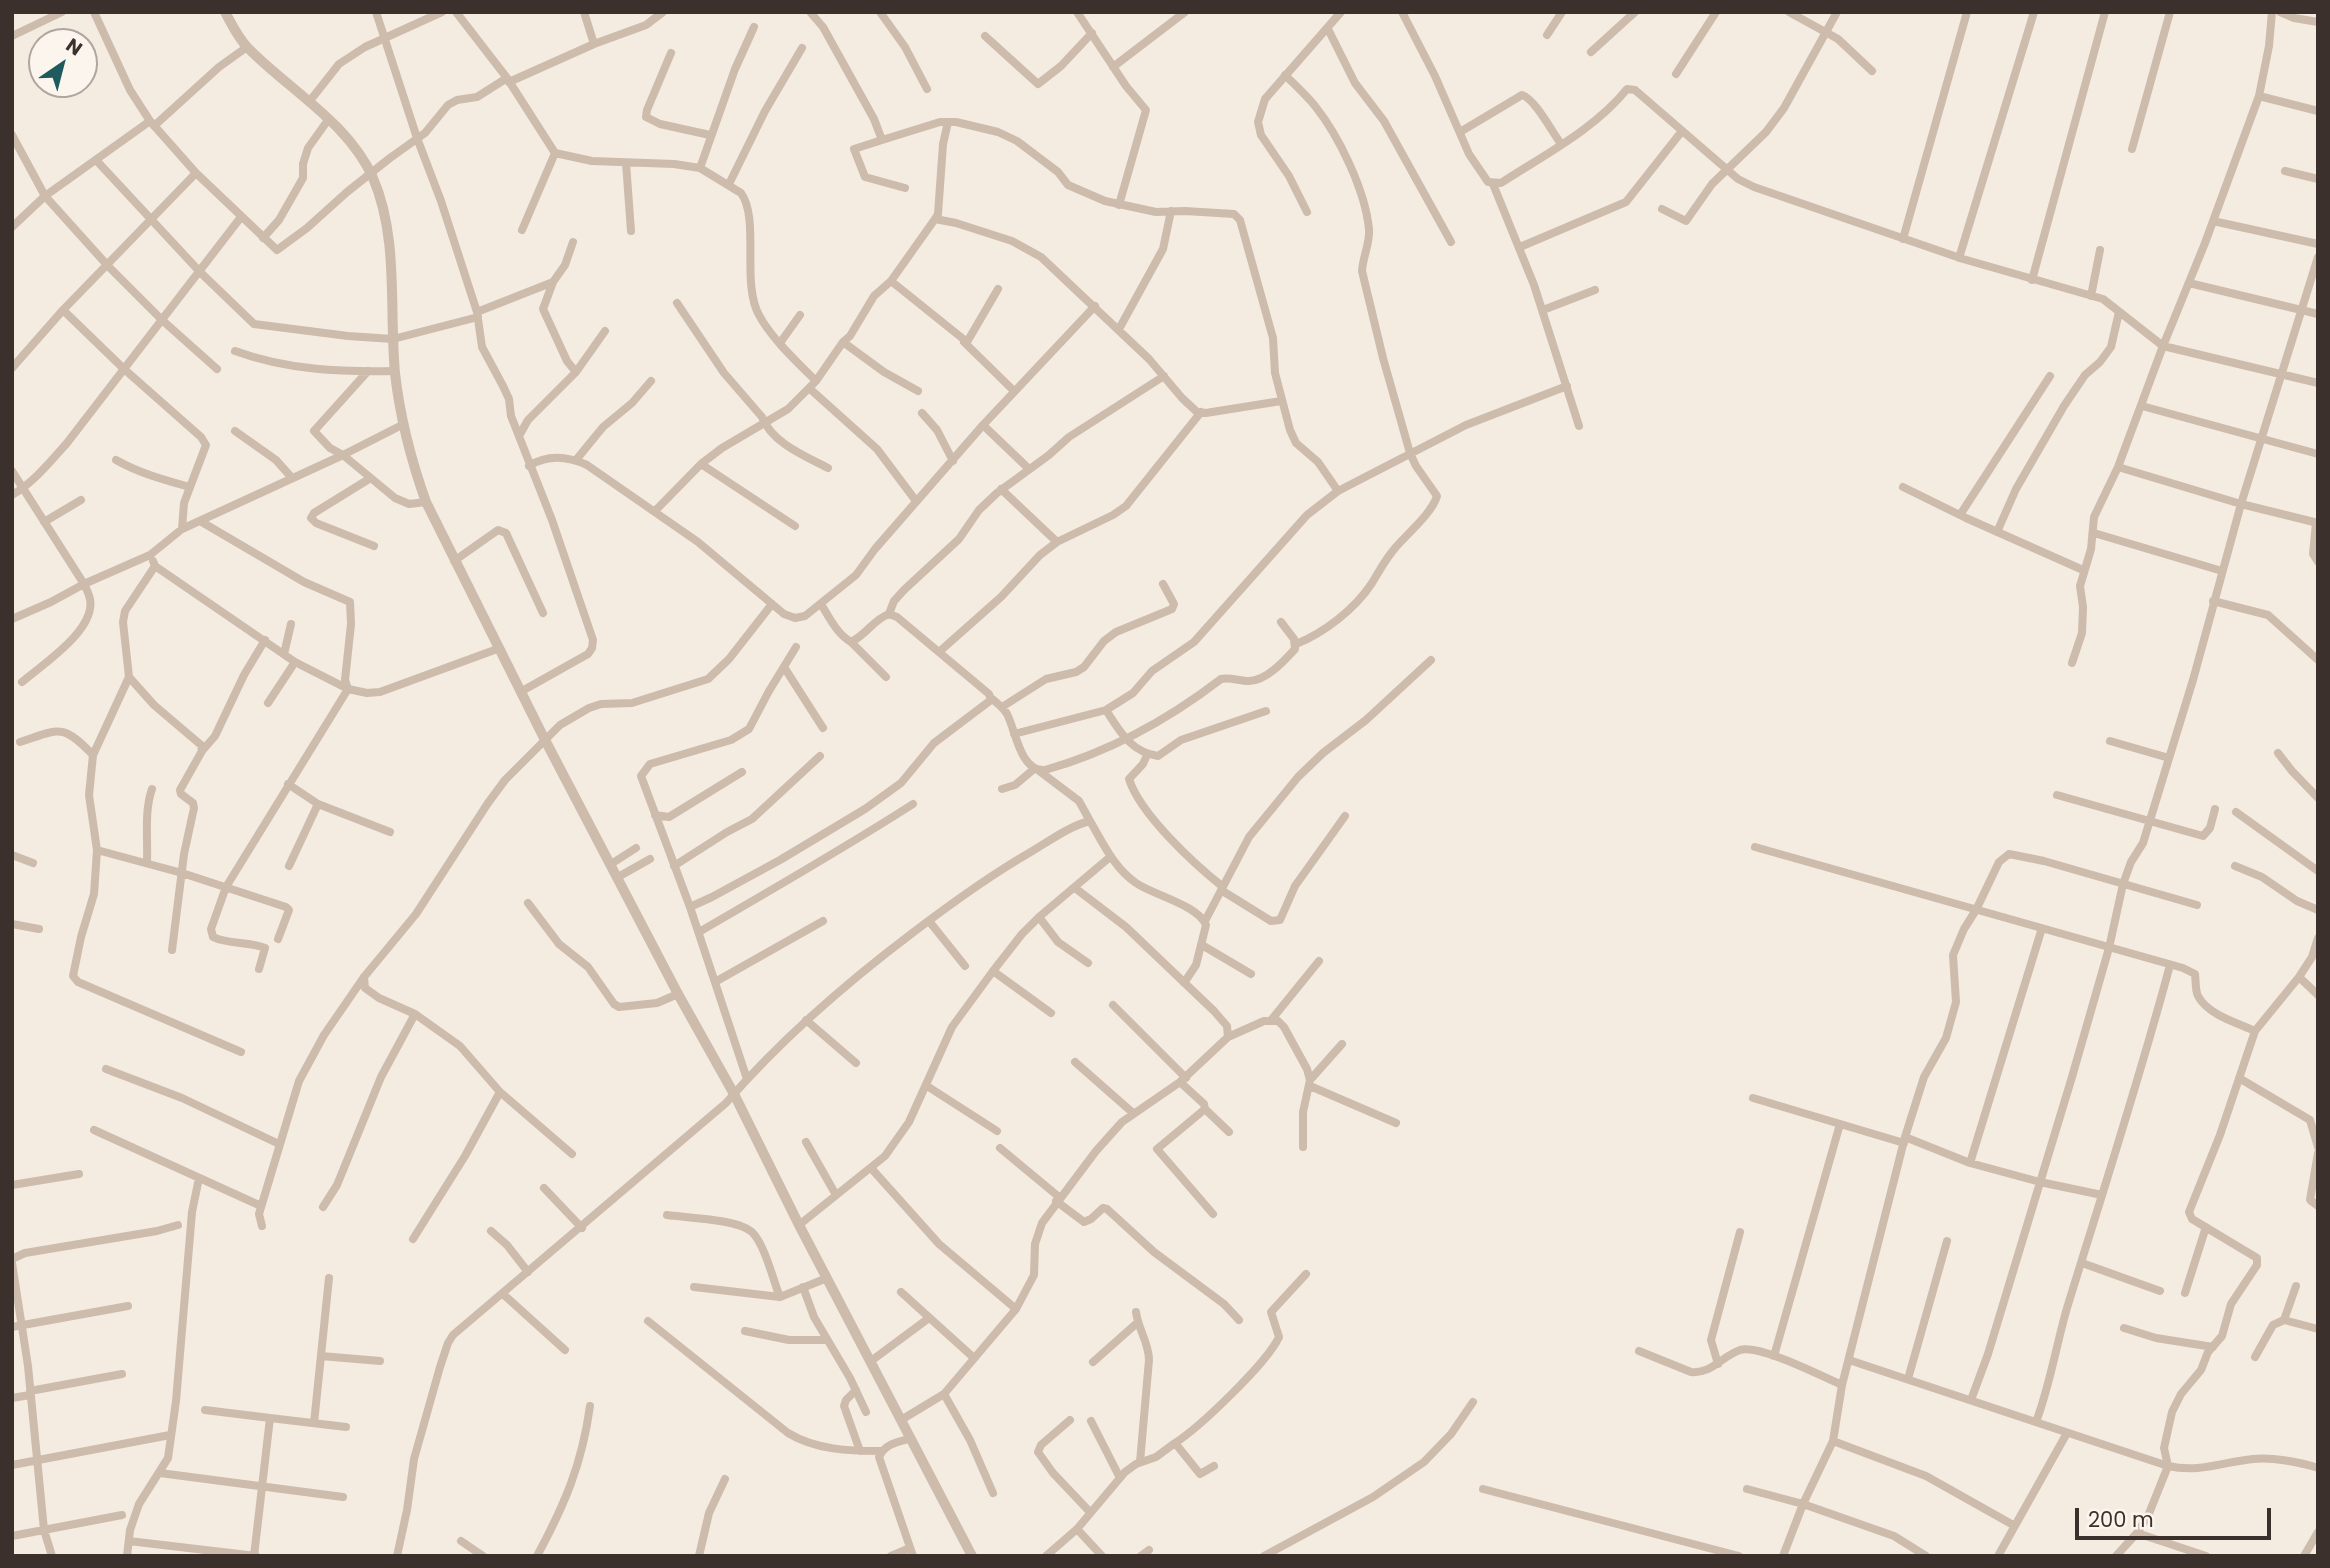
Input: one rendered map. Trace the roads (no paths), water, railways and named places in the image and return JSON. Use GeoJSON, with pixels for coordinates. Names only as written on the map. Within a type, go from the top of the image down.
{"type":"FeatureCollection","features":[{"type":"Feature","properties":{"kind":"street"},"geometry":{"type":"LineString","coordinates":[[12,36],[62,12]]}},
{"type":"Feature","properties":{"kind":"street"},"geometry":{"type":"LineString","coordinates":[[94,12],[130,90],[152,123],[196,173],[277,250],[425,133],[448,105],[457,100],[477,97],[508,80],[646,25],[663,12]]}},
{"type":"Feature","properties":{"kind":"street"},"geometry":{"type":"LineString","coordinates":[[225,12],[247,47],[328,120],[357,151],[371,174],[379,194],[388,236],[395,371],[402,425],[426,502],[544,738],[678,994],[734,1094],[909,1439],[972,1556]]}},
{"type":"Feature","properties":{"kind":"street"},"geometry":{"type":"LineString","coordinates":[[376,12],[477,314],[482,347],[506,392],[529,466],[593,640],[588,654],[522,691]]}},
{"type":"Feature","properties":{"kind":"street"},"geometry":{"type":"LineString","coordinates":[[309,102],[339,64],[365,47],[441,12]]}},
{"type":"Feature","properties":{"kind":"street"},"geometry":{"type":"LineString","coordinates":[[456,12],[508,80],[555,153],[592,161],[674,164],[699,168],[729,184],[746,199],[751,242],[752,292],[758,315],[812,385],[877,449],[916,500]]}},
{"type":"Feature","properties":{"kind":"street"},"geometry":{"type":"LineString","coordinates":[[585,12],[594,44]]}},
{"type":"Feature","properties":{"kind":"street"},"geometry":{"type":"LineString","coordinates":[[810,12],[823,27],[874,119],[882,140]]}},
{"type":"Feature","properties":{"kind":"street"},"geometry":{"type":"LineString","coordinates":[[880,12],[905,47],[928,89]]}},
{"type":"Feature","properties":{"kind":"street"},"geometry":{"type":"LineString","coordinates":[[1077,12],[1126,86],[1146,110],[1119,205]]}},
{"type":"Feature","properties":{"kind":"street"},"geometry":{"type":"LineString","coordinates":[[1113,67],[1185,12]]}},
{"type":"Feature","properties":{"kind":"street"},"geometry":{"type":"LineString","coordinates":[[1307,212],[1289,176],[1261,135],[1258,122],[1265,99],[1345,12]]}},
{"type":"Feature","properties":{"kind":"street"},"geometry":{"type":"LineString","coordinates":[[1402,12],[1435,76],[1469,154],[1493,184],[1520,247],[1543,310],[1579,426]]}},
{"type":"Feature","properties":{"kind":"street"},"geometry":{"type":"LineString","coordinates":[[1547,35],[1562,12]]}},
{"type":"Feature","properties":{"kind":"street"},"geometry":{"type":"LineString","coordinates":[[1591,52],[1635,12]]}},
{"type":"Feature","properties":{"kind":"street"},"geometry":{"type":"LineString","coordinates":[[1676,74],[1716,12]]}},
{"type":"Feature","properties":{"kind":"street"},"geometry":{"type":"LineString","coordinates":[[1662,209],[1686,220],[1701,197],[1766,132],[1784,108],[1837,12]]}},
{"type":"Feature","properties":{"kind":"street"},"geometry":{"type":"LineString","coordinates":[[1903,239],[1967,12]]}},
{"type":"Feature","properties":{"kind":"street"},"geometry":{"type":"LineString","coordinates":[[1959,258],[2034,12]]}},
{"type":"Feature","properties":{"kind":"street"},"geometry":{"type":"LineString","coordinates":[[2032,280],[2105,12]]}},
{"type":"Feature","properties":{"kind":"street"},"geometry":{"type":"LineString","coordinates":[[2132,149],[2170,12]]}},
{"type":"Feature","properties":{"kind":"street"},"geometry":{"type":"LineString","coordinates":[[2073,663],[2082,633],[2083,607],[2080,586],[2094,533],[2094,517],[2118,467],[2142,406],[2259,96],[2269,46],[2272,12]]}},
{"type":"Feature","properties":{"kind":"street"},"geometry":{"type":"LineString","coordinates":[[2280,12],[2318,22]]}},
{"type":"Feature","properties":{"kind":"street"},"geometry":{"type":"LineString","coordinates":[[1791,13],[1838,39],[1872,71]]}},
{"type":"Feature","properties":{"kind":"street"},"geometry":{"type":"LineString","coordinates":[[699,168],[743,47],[754,27]]}},
{"type":"Feature","properties":{"kind":"street"},"geometry":{"type":"LineString","coordinates":[[1328,29],[1355,83],[1384,121],[1451,242]]}},
{"type":"Feature","properties":{"kind":"street"},"geometry":{"type":"LineString","coordinates":[[985,36],[1038,84],[1061,66],[1092,33]]}},
{"type":"Feature","properties":{"kind":"street"},"geometry":{"type":"LineString","coordinates":[[12,227],[45,196],[152,123],[247,47]]}},
{"type":"Feature","properties":{"kind":"street"},"geometry":{"type":"LineString","coordinates":[[729,184],[765,111],[802,48]]}},
{"type":"Feature","properties":{"kind":"street"},"geometry":{"type":"LineString","coordinates":[[671,53],[646,117],[660,124],[710,135]]}},
{"type":"Feature","properties":{"kind":"street"},"geometry":{"type":"LineString","coordinates":[[1002,789],[1014,785],[1036,770],[1061,765],[1125,739],[1181,707],[1221,679],[1228,677],[1245,681],[1259,680],[1287,657],[1296,644],[1312,638],[1351,608],[1372,583],[1386,558],[1435,503],[1437,496],[1410,453],[1383,358],[1362,271],[1369,244],[1369,227],[1359,192],[1339,143],[1315,106],[1285,75]]}},
{"type":"Feature","properties":{"kind":"street"},"geometry":{"type":"LineString","coordinates":[[1493,184],[1501,183],[1560,144],[1605,111],[1627,89],[1635,90],[1728,170],[1754,187],[1959,258],[2103,299],[2163,346],[2318,383]]}},
{"type":"Feature","properties":{"kind":"street"},"geometry":{"type":"LineString","coordinates":[[1460,132],[1521,95],[1527,96],[1560,144]]}},
{"type":"Feature","properties":{"kind":"street"},"geometry":{"type":"LineString","coordinates":[[2259,96],[2318,111]]}},
{"type":"Feature","properties":{"kind":"street"},"geometry":{"type":"LineString","coordinates":[[263,238],[279,220],[303,178],[303,164],[308,148],[328,120]]}},
{"type":"Feature","properties":{"kind":"street"},"geometry":{"type":"LineString","coordinates":[[655,511],[701,464],[722,448],[788,409],[812,385],[850,336],[874,296],[891,281],[938,214],[943,144],[948,122]]}},
{"type":"Feature","properties":{"kind":"street"},"geometry":{"type":"LineString","coordinates":[[905,188],[867,178],[862,173],[854,149],[948,122],[988,129],[1008,136],[1058,172],[1068,185],[1119,205],[1156,212],[1234,214],[1240,220],[1273,338],[1275,373],[1281,401],[1296,443],[1318,462],[1338,491]]}},
{"type":"Feature","properties":{"kind":"street"},"geometry":{"type":"LineString","coordinates":[[1520,247],[1626,202],[1682,131]]}},
{"type":"Feature","properties":{"kind":"street"},"geometry":{"type":"LineString","coordinates":[[12,135],[45,196],[108,266],[162,320],[217,369]]}},
{"type":"Feature","properties":{"kind":"street"},"geometry":{"type":"LineString","coordinates":[[522,230],[555,153]]}},
{"type":"Feature","properties":{"kind":"street"},"geometry":{"type":"LineString","coordinates":[[96,160],[254,324],[393,339],[477,314],[553,282]]}},
{"type":"Feature","properties":{"kind":"street"},"geometry":{"type":"LineString","coordinates":[[626,163],[631,232]]}},
{"type":"Feature","properties":{"kind":"street"},"geometry":{"type":"LineString","coordinates":[[2285,171],[2318,179]]}},
{"type":"Feature","properties":{"kind":"street"},"geometry":{"type":"LineString","coordinates":[[12,368],[196,173]]}},
{"type":"Feature","properties":{"kind":"street"},"geometry":{"type":"LineString","coordinates":[[1119,329],[1163,248],[1171,211]]}},
{"type":"Feature","properties":{"kind":"street"},"geometry":{"type":"LineString","coordinates":[[12,495],[23,489],[67,443],[241,217]]}},
{"type":"Feature","properties":{"kind":"street"},"geometry":{"type":"LineString","coordinates":[[935,219],[976,229],[1028,248],[1057,270],[1095,306],[1182,398],[1201,412]]}},
{"type":"Feature","properties":{"kind":"street"},"geometry":{"type":"LineString","coordinates":[[2213,221],[2318,244]]}},
{"type":"Feature","properties":{"kind":"street"},"geometry":{"type":"LineString","coordinates":[[573,242],[543,309],[567,360],[576,372]]}},
{"type":"Feature","properties":{"kind":"street"},"geometry":{"type":"LineString","coordinates":[[2091,296],[2100,250]]}},
{"type":"Feature","properties":{"kind":"street"},"geometry":{"type":"LineString","coordinates":[[1971,1400],[1988,1354],[2109,948],[2123,884],[2143,843],[2193,680],[2241,504],[2318,257]]}},
{"type":"Feature","properties":{"kind":"street"},"geometry":{"type":"LineString","coordinates":[[891,281],[964,342],[1014,391]]}},
{"type":"Feature","properties":{"kind":"street"},"geometry":{"type":"LineString","coordinates":[[2189,283],[2318,314]]}},
{"type":"Feature","properties":{"kind":"street"},"geometry":{"type":"LineString","coordinates":[[964,342],[970,339],[998,289]]}},
{"type":"Feature","properties":{"kind":"street"},"geometry":{"type":"LineString","coordinates":[[1543,310],[1595,290]]}},
{"type":"Feature","properties":{"kind":"street"},"geometry":{"type":"LineString","coordinates":[[677,303],[716,362],[755,407],[765,424],[789,448],[828,468]]}},
{"type":"Feature","properties":{"kind":"street"},"geometry":{"type":"LineString","coordinates":[[529,466],[540,459],[558,457],[587,465],[726,563],[784,614],[794,618],[805,616],[856,575],[874,549],[916,500],[1095,306]]}},
{"type":"Feature","properties":{"kind":"street"},"geometry":{"type":"LineString","coordinates":[[64,310],[206,444],[181,517],[182,529]]}},
{"type":"Feature","properties":{"kind":"street"},"geometry":{"type":"LineString","coordinates":[[1997,532],[2016,489],[2064,406],[2085,375],[2100,362],[2111,347],[2119,312]]}},
{"type":"Feature","properties":{"kind":"street"},"geometry":{"type":"LineString","coordinates":[[780,343],[800,315]]}},
{"type":"Feature","properties":{"kind":"street"},"geometry":{"type":"LineString","coordinates":[[519,436],[528,420],[576,372],[605,331]]}},
{"type":"Feature","properties":{"kind":"street"},"geometry":{"type":"LineString","coordinates":[[843,342],[884,372],[918,391]]}},
{"type":"Feature","properties":{"kind":"street"},"geometry":{"type":"LineString","coordinates":[[235,351],[264,362],[331,371],[395,371]]}},
{"type":"Feature","properties":{"kind":"street"},"geometry":{"type":"LineString","coordinates":[[368,371],[314,431],[330,449],[343,456],[395,498],[410,504],[426,502]]}},
{"type":"Feature","properties":{"kind":"street"},"geometry":{"type":"LineString","coordinates":[[889,614],[894,601],[959,539],[979,510],[1001,489],[1091,422],[1164,376]]}},
{"type":"Feature","properties":{"kind":"street"},"geometry":{"type":"LineString","coordinates":[[1960,515],[2050,376]]}},
{"type":"Feature","properties":{"kind":"street"},"geometry":{"type":"LineString","coordinates":[[576,460],[603,426],[632,403],[651,381]]}},
{"type":"Feature","properties":{"kind":"street"},"geometry":{"type":"LineString","coordinates":[[1014,734],[1105,710],[1133,693],[1152,671],[1194,642],[1307,515],[1338,491],[1466,425],[1567,386]]}},
{"type":"Feature","properties":{"kind":"street"},"geometry":{"type":"LineString","coordinates":[[939,652],[1001,597],[1040,555],[1057,541],[1126,506],[1201,412],[1281,401]]}},
{"type":"Feature","properties":{"kind":"street"},"geometry":{"type":"LineString","coordinates":[[2142,406],[2318,454]]}},
{"type":"Feature","properties":{"kind":"street"},"geometry":{"type":"LineString","coordinates":[[922,413],[937,430],[953,461]]}},
{"type":"Feature","properties":{"kind":"street"},"geometry":{"type":"LineString","coordinates":[[12,618],[150,555],[182,529],[343,456],[402,425]]}},
{"type":"Feature","properties":{"kind":"street"},"geometry":{"type":"LineString","coordinates":[[983,425],[1029,469]]}},
{"type":"Feature","properties":{"kind":"street"},"geometry":{"type":"LineString","coordinates":[[235,432],[276,460],[292,478]]}},
{"type":"Feature","properties":{"kind":"street"},"geometry":{"type":"LineString","coordinates":[[116,460],[127,467],[190,487]]}},
{"type":"Feature","properties":{"kind":"street"},"geometry":{"type":"LineString","coordinates":[[701,464],[794,526]]}},
{"type":"Feature","properties":{"kind":"street"},"geometry":{"type":"LineString","coordinates":[[2118,467],[2241,504],[2317,523],[2313,554],[2318,562]]}},
{"type":"Feature","properties":{"kind":"street"},"geometry":{"type":"LineString","coordinates":[[12,471],[84,583],[90,600],[84,626],[22,682]]}},
{"type":"Feature","properties":{"kind":"street"},"geometry":{"type":"LineString","coordinates":[[369,479],[314,513],[311,518],[316,523],[374,546]]}},
{"type":"Feature","properties":{"kind":"street"},"geometry":{"type":"LineString","coordinates":[[1903,486],[1960,515],[2083,570]]}},
{"type":"Feature","properties":{"kind":"street"},"geometry":{"type":"LineString","coordinates":[[1001,489],[1057,541]]}},
{"type":"Feature","properties":{"kind":"street"},"geometry":{"type":"LineString","coordinates":[[44,522],[81,500]]}},
{"type":"Feature","properties":{"kind":"street"},"geometry":{"type":"LineString","coordinates":[[201,521],[304,582],[350,602],[351,624],[345,680],[348,690],[226,887],[211,929],[213,937],[220,941],[265,948],[258,969]]}},
{"type":"Feature","properties":{"kind":"street"},"geometry":{"type":"LineString","coordinates":[[454,561],[498,530],[502,530],[506,533],[543,613]]}},
{"type":"Feature","properties":{"kind":"street"},"geometry":{"type":"LineString","coordinates":[[2094,533],[2222,571]]}},
{"type":"Feature","properties":{"kind":"street"},"geometry":{"type":"LineString","coordinates":[[150,555],[155,566],[295,662],[348,690],[380,692],[500,648]]}},
{"type":"Feature","properties":{"kind":"street"},"geometry":{"type":"LineString","coordinates":[[155,566],[125,611],[122,622],[129,677],[93,755],[89,796],[97,850],[94,894],[81,937],[73,978],[149,1014],[241,1052]]}},
{"type":"Feature","properties":{"kind":"street"},"geometry":{"type":"LineString","coordinates":[[1002,707],[1046,680],[1076,672],[1084,667],[1104,641],[1115,632],[1172,609],[1174,604],[1163,584]]}},
{"type":"Feature","properties":{"kind":"street"},"geometry":{"type":"LineString","coordinates":[[2213,601],[2268,615],[2318,660]]}},
{"type":"Feature","properties":{"kind":"street"},"geometry":{"type":"LineString","coordinates":[[262,1226],[258,1218],[261,1206],[299,1081],[324,1035],[364,977],[416,914],[488,803],[544,738],[559,725],[589,708],[601,704],[632,704],[708,679],[729,659],[772,604]]}},
{"type":"Feature","properties":{"kind":"street"},"geometry":{"type":"LineString","coordinates":[[821,604],[845,639],[886,677]]}},
{"type":"Feature","properties":{"kind":"street"},"geometry":{"type":"LineString","coordinates":[[851,642],[881,617],[889,614],[897,617],[1002,707],[1008,715],[1014,734],[1036,770],[1079,801],[1110,857],[1136,884],[1190,910],[1205,921]]}},
{"type":"Feature","properties":{"kind":"street"},"geometry":{"type":"LineString","coordinates":[[1280,622],[1296,644]]}},
{"type":"Feature","properties":{"kind":"street"},"geometry":{"type":"LineString","coordinates":[[284,654],[291,624]]}},
{"type":"Feature","properties":{"kind":"street"},"geometry":{"type":"LineString","coordinates":[[172,950],[194,808],[193,803],[181,794],[180,790],[202,751],[215,736],[244,675],[265,640]]}},
{"type":"Feature","properties":{"kind":"street"},"geometry":{"type":"LineString","coordinates":[[747,1079],[699,932],[641,776],[650,764],[739,736],[749,729],[796,647]]}},
{"type":"Feature","properties":{"kind":"street"},"geometry":{"type":"LineString","coordinates":[[1184,983],[1196,965],[1205,921],[1249,837],[1298,777],[1323,753],[1366,720],[1431,660]]}},
{"type":"Feature","properties":{"kind":"street"},"geometry":{"type":"LineString","coordinates":[[268,703],[295,662]]}},
{"type":"Feature","properties":{"kind":"street"},"geometry":{"type":"LineString","coordinates":[[783,667],[823,728]]}},
{"type":"Feature","properties":{"kind":"street"},"geometry":{"type":"LineString","coordinates":[[129,677],[154,705],[196,739],[202,751]]}},
{"type":"Feature","properties":{"kind":"street"},"geometry":{"type":"LineString","coordinates":[[690,907],[780,860],[865,809],[901,783],[934,743],[974,715],[991,698]]}},
{"type":"Feature","properties":{"kind":"street"},"geometry":{"type":"LineString","coordinates":[[1105,710],[1125,739],[1147,755],[1158,756],[1181,740],[1266,711]]}},
{"type":"Feature","properties":{"kind":"street"},"geometry":{"type":"LineString","coordinates":[[19,741],[64,730],[78,739],[93,755]]}},
{"type":"Feature","properties":{"kind":"street"},"geometry":{"type":"LineString","coordinates":[[2110,741],[2169,758]]}},
{"type":"Feature","properties":{"kind":"street"},"geometry":{"type":"LineString","coordinates":[[2278,752],[2291,771],[2318,798]]}},
{"type":"Feature","properties":{"kind":"street"},"geometry":{"type":"LineString","coordinates":[[1147,755],[1146,761],[1129,779],[1139,801],[1193,861],[1222,888],[1271,921],[1280,920],[1295,886],[1345,817]]}},
{"type":"Feature","properties":{"kind":"street"},"geometry":{"type":"LineString","coordinates":[[674,866],[752,819],[820,757]]}},
{"type":"Feature","properties":{"kind":"street"},"geometry":{"type":"LineString","coordinates":[[655,815],[669,817],[743,772]]}},
{"type":"Feature","properties":{"kind":"street"},"geometry":{"type":"LineString","coordinates":[[288,784],[318,804],[390,832]]}},
{"type":"Feature","properties":{"kind":"street"},"geometry":{"type":"LineString","coordinates":[[147,862],[148,799],[152,789]]}},
{"type":"Feature","properties":{"kind":"street"},"geometry":{"type":"LineString","coordinates":[[2057,795],[2203,836],[2210,828],[2215,809]]}},
{"type":"Feature","properties":{"kind":"street"},"geometry":{"type":"LineString","coordinates":[[289,866],[318,804]]}},
{"type":"Feature","properties":{"kind":"street"},"geometry":{"type":"LineString","coordinates":[[699,932],[796,873],[862,838],[913,804]]}},
{"type":"Feature","properties":{"kind":"street"},"geometry":{"type":"LineString","coordinates":[[2236,812],[2318,870]]}},
{"type":"Feature","properties":{"kind":"street"},"geometry":{"type":"LineString","coordinates":[[397,1556],[414,1459],[448,1343],[453,1335],[726,1103],[806,1020],[857,975],[988,877],[1050,840],[1090,821]]}},
{"type":"Feature","properties":{"kind":"street"},"geometry":{"type":"LineString","coordinates":[[1755,847],[2075,936],[2195,974],[2199,997],[2205,1004],[2223,1017],[2255,1031]]}},
{"type":"Feature","properties":{"kind":"street"},"geometry":{"type":"LineString","coordinates":[[611,864],[636,848]]}},
{"type":"Feature","properties":{"kind":"street"},"geometry":{"type":"LineString","coordinates":[[97,850],[147,862],[278,904],[289,911],[278,939]]}},
{"type":"Feature","properties":{"kind":"street"},"geometry":{"type":"LineString","coordinates":[[1783,1556],[1803,1504],[1833,1441],[1842,1385],[1904,1140],[1924,1077],[1945,1038],[1956,1002],[1953,955],[1999,862],[2009,854],[2044,861],[2197,905]]}},
{"type":"Feature","properties":{"kind":"street"},"geometry":{"type":"LineString","coordinates":[[12,855],[33,863]]}},
{"type":"Feature","properties":{"kind":"street"},"geometry":{"type":"LineString","coordinates":[[799,1225],[885,1156],[909,1122],[952,1027],[993,971],[1022,934],[1110,857]]}},
{"type":"Feature","properties":{"kind":"street"},"geometry":{"type":"LineString","coordinates":[[618,877],[650,859]]}},
{"type":"Feature","properties":{"kind":"street"},"geometry":{"type":"LineString","coordinates":[[2235,866],[2262,877],[2297,901],[2318,910]]}},
{"type":"Feature","properties":{"kind":"street"},"geometry":{"type":"LineString","coordinates":[[1075,888],[1126,927],[1184,983],[1227,1026],[1228,1037]]}},
{"type":"Feature","properties":{"kind":"street"},"geometry":{"type":"LineString","coordinates":[[528,903],[550,934],[589,967],[609,998],[619,1007],[657,1003],[678,994]]}},
{"type":"Feature","properties":{"kind":"street"},"geometry":{"type":"LineString","coordinates":[[1039,918],[1053,937],[1088,963]]}},
{"type":"Feature","properties":{"kind":"street"},"geometry":{"type":"LineString","coordinates":[[715,982],[823,921]]}},
{"type":"Feature","properties":{"kind":"street"},"geometry":{"type":"LineString","coordinates":[[929,921],[965,966]]}},
{"type":"Feature","properties":{"kind":"street"},"geometry":{"type":"LineString","coordinates":[[12,924],[39,929]]}},
{"type":"Feature","properties":{"kind":"street"},"geometry":{"type":"LineString","coordinates":[[1970,1163],[2042,928]]}},
{"type":"Feature","properties":{"kind":"street"},"geometry":{"type":"LineString","coordinates":[[2116,1556],[2148,1516],[2168,1466],[2164,1448],[2172,1412],[2181,1394],[2197,1378],[2208,1352],[2222,1336],[2235,1295],[2258,1261],[2250,1253],[2192,1219],[2189,1212],[2255,1031],[2299,977],[2312,957],[2318,938]]}},
{"type":"Feature","properties":{"kind":"street"},"geometry":{"type":"LineString","coordinates":[[1202,945],[1251,974]]}},
{"type":"Feature","properties":{"kind":"street"},"geometry":{"type":"LineString","coordinates":[[901,1420],[944,1394],[1016,1309],[1034,1275],[1037,1233],[1058,1199],[1122,1122],[1183,1080],[1228,1037],[1272,1019],[1319,961]]}},
{"type":"Feature","properties":{"kind":"street"},"geometry":{"type":"LineString","coordinates":[[2036,1422],[2045,1399],[2067,1310],[2144,1063],[2170,965]]}},
{"type":"Feature","properties":{"kind":"street"},"geometry":{"type":"LineString","coordinates":[[993,971],[1051,1013]]}},
{"type":"Feature","properties":{"kind":"street"},"geometry":{"type":"LineString","coordinates":[[364,977],[365,988],[379,998],[415,1014],[460,1046],[500,1092],[572,1154]]}},
{"type":"Feature","properties":{"kind":"street"},"geometry":{"type":"LineString","coordinates":[[2299,977],[2318,995]]}},
{"type":"Feature","properties":{"kind":"street"},"geometry":{"type":"LineString","coordinates":[[1113,1005],[1183,1080],[1204,1104],[1205,1109],[1229,1132]]}},
{"type":"Feature","properties":{"kind":"street"},"geometry":{"type":"LineString","coordinates":[[323,1207],[337,1185],[381,1077],[415,1014]]}},
{"type":"Feature","properties":{"kind":"street"},"geometry":{"type":"LineString","coordinates":[[1272,1019],[1291,1036],[1307,1069],[1310,1083],[1303,1112],[1303,1147]]}},
{"type":"Feature","properties":{"kind":"street"},"geometry":{"type":"LineString","coordinates":[[806,1020],[856,1063]]}},
{"type":"Feature","properties":{"kind":"street"},"geometry":{"type":"LineString","coordinates":[[1310,1083],[1342,1044]]}},
{"type":"Feature","properties":{"kind":"street"},"geometry":{"type":"LineString","coordinates":[[1075,1062],[1133,1114]]}},
{"type":"Feature","properties":{"kind":"street"},"geometry":{"type":"LineString","coordinates":[[106,1069],[190,1102],[279,1144]]}},
{"type":"Feature","properties":{"kind":"street"},"geometry":{"type":"LineString","coordinates":[[2239,1078],[2316,1123],[2318,1147]]}},
{"type":"Feature","properties":{"kind":"street"},"geometry":{"type":"LineString","coordinates":[[1310,1083],[1396,1123]]}},
{"type":"Feature","properties":{"kind":"street"},"geometry":{"type":"LineString","coordinates":[[927,1086],[997,1131]]}},
{"type":"Feature","properties":{"kind":"street"},"geometry":{"type":"LineString","coordinates":[[413,1239],[465,1156],[500,1092]]}},
{"type":"Feature","properties":{"kind":"street"},"geometry":{"type":"LineString","coordinates":[[1753,1098],[1904,1140],[1970,1163],[2102,1195]]}},
{"type":"Feature","properties":{"kind":"street"},"geometry":{"type":"LineString","coordinates":[[1205,1109],[1157,1149],[1213,1213]]}},
{"type":"Feature","properties":{"kind":"street"},"geometry":{"type":"LineString","coordinates":[[1774,1356],[1840,1124]]}},
{"type":"Feature","properties":{"kind":"street"},"geometry":{"type":"LineString","coordinates":[[94,1130],[261,1206]]}},
{"type":"Feature","properties":{"kind":"street"},"geometry":{"type":"LineString","coordinates":[[806,1142],[836,1195]]}},
{"type":"Feature","properties":{"kind":"street"},"geometry":{"type":"LineString","coordinates":[[1000,1148],[1084,1222],[1103,1208],[1107,1209],[1154,1252],[1224,1304],[1239,1320]]}},
{"type":"Feature","properties":{"kind":"street"},"geometry":{"type":"LineString","coordinates":[[2318,1153],[2310,1196],[2310,1200],[2318,1206]]}},
{"type":"Feature","properties":{"kind":"street"},"geometry":{"type":"LineString","coordinates":[[871,1168],[940,1244],[1016,1309]]}},
{"type":"Feature","properties":{"kind":"street"},"geometry":{"type":"LineString","coordinates":[[12,1185],[79,1174]]}},
{"type":"Feature","properties":{"kind":"street"},"geometry":{"type":"LineString","coordinates":[[127,1556],[139,1504],[168,1458],[176,1401],[191,1220],[199,1178]]}},
{"type":"Feature","properties":{"kind":"street"},"geometry":{"type":"LineString","coordinates":[[544,1188],[582,1228]]}},
{"type":"Feature","properties":{"kind":"street"},"geometry":{"type":"LineString","coordinates":[[667,1215],[739,1225],[750,1231],[758,1240],[780,1297]]}},
{"type":"Feature","properties":{"kind":"street"},"geometry":{"type":"LineString","coordinates":[[52,1556],[44,1530],[22,1325],[12,1261],[25,1253],[157,1231],[178,1225]]}},
{"type":"Feature","properties":{"kind":"street"},"geometry":{"type":"LineString","coordinates":[[2185,1293],[2206,1227]]}},
{"type":"Feature","properties":{"kind":"street"},"geometry":{"type":"LineString","coordinates":[[491,1231],[508,1245],[528,1272]]}},
{"type":"Feature","properties":{"kind":"street"},"geometry":{"type":"LineString","coordinates":[[1718,1364],[1711,1340],[1740,1232]]}},
{"type":"Feature","properties":{"kind":"street"},"geometry":{"type":"LineString","coordinates":[[1908,1379],[1947,1241]]}},
{"type":"Feature","properties":{"kind":"street"},"geometry":{"type":"LineString","coordinates":[[2082,1263],[2160,1291]]}},
{"type":"Feature","properties":{"kind":"street"},"geometry":{"type":"LineString","coordinates":[[1046,1556],[1077,1528],[1120,1478],[1140,1462],[1156,1457],[1175,1443],[1253,1374],[1279,1337],[1271,1312],[1306,1273]]}},
{"type":"Feature","properties":{"kind":"street"},"geometry":{"type":"LineString","coordinates":[[314,1423],[329,1278]]}},
{"type":"Feature","properties":{"kind":"street"},"geometry":{"type":"LineString","coordinates":[[694,1287],[780,1297],[827,1278]]}},
{"type":"Feature","properties":{"kind":"street"},"geometry":{"type":"LineString","coordinates":[[2284,1320],[2296,1286]]}},
{"type":"Feature","properties":{"kind":"street"},"geometry":{"type":"LineString","coordinates":[[803,1287],[814,1318],[866,1412]]}},
{"type":"Feature","properties":{"kind":"street"},"geometry":{"type":"LineString","coordinates":[[901,1292],[974,1358]]}},
{"type":"Feature","properties":{"kind":"street"},"geometry":{"type":"LineString","coordinates":[[503,1294],[565,1350]]}},
{"type":"Feature","properties":{"kind":"street"},"geometry":{"type":"LineString","coordinates":[[12,1327],[128,1306]]}},
{"type":"Feature","properties":{"kind":"street"},"geometry":{"type":"LineString","coordinates":[[1136,1311],[1137,1323],[1149,1351],[1140,1462]]}},
{"type":"Feature","properties":{"kind":"street"},"geometry":{"type":"LineString","coordinates":[[871,1361],[929,1318]]}},
{"type":"Feature","properties":{"kind":"street"},"geometry":{"type":"LineString","coordinates":[[2255,1357],[2273,1325],[2284,1320],[2318,1329]]}},
{"type":"Feature","properties":{"kind":"street"},"geometry":{"type":"LineString","coordinates":[[648,1321],[803,1443],[860,1451],[882,1451]]}},
{"type":"Feature","properties":{"kind":"street"},"geometry":{"type":"LineString","coordinates":[[1093,1362],[1137,1323]]}},
{"type":"Feature","properties":{"kind":"street"},"geometry":{"type":"LineString","coordinates":[[2124,1328],[2156,1338],[2213,1347]]}},
{"type":"Feature","properties":{"kind":"street"},"geometry":{"type":"LineString","coordinates":[[745,1331],[789,1340],[827,1340]]}},
{"type":"Feature","properties":{"kind":"street"},"geometry":{"type":"LineString","coordinates":[[1639,1351],[1699,1373],[1737,1351],[1749,1349],[1774,1356],[1842,1385]]}},
{"type":"Feature","properties":{"kind":"street"},"geometry":{"type":"LineString","coordinates":[[321,1356],[380,1362]]}},
{"type":"Feature","properties":{"kind":"street"},"geometry":{"type":"LineString","coordinates":[[1849,1360],[2185,1470],[2264,1459],[2318,1468]]}},
{"type":"Feature","properties":{"kind":"street"},"geometry":{"type":"LineString","coordinates":[[12,1398],[122,1374]]}},
{"type":"Feature","properties":{"kind":"street"},"geometry":{"type":"LineString","coordinates":[[856,1391],[846,1400],[844,1406],[860,1451]]}},
{"type":"Feature","properties":{"kind":"street"},"geometry":{"type":"LineString","coordinates":[[944,1394],[970,1440],[993,1493]]}},
{"type":"Feature","properties":{"kind":"street"},"geometry":{"type":"LineString","coordinates":[[1264,1556],[1373,1497],[1424,1462],[1451,1434],[1473,1402]]}},
{"type":"Feature","properties":{"kind":"street"},"geometry":{"type":"LineString","coordinates":[[537,1556],[564,1503],[579,1463],[590,1406]]}},
{"type":"Feature","properties":{"kind":"street"},"geometry":{"type":"LineString","coordinates":[[205,1410],[346,1427]]}},
{"type":"Feature","properties":{"kind":"street"},"geometry":{"type":"LineString","coordinates":[[129,1541],[255,1556],[270,1418]]}},
{"type":"Feature","properties":{"kind":"street"},"geometry":{"type":"LineString","coordinates":[[1070,1420],[1041,1445],[1038,1452],[1053,1473],[1089,1511]]}},
{"type":"Feature","properties":{"kind":"street"},"geometry":{"type":"LineString","coordinates":[[1091,1421],[1120,1478]]}},
{"type":"Feature","properties":{"kind":"street"},"geometry":{"type":"LineString","coordinates":[[1998,1556],[2067,1433]]}},
{"type":"Feature","properties":{"kind":"street"},"geometry":{"type":"LineString","coordinates":[[12,1465],[170,1435]]}},
{"type":"Feature","properties":{"kind":"street"},"geometry":{"type":"LineString","coordinates":[[891,1556],[911,1552],[892,1489],[879,1457],[890,1444],[909,1439]]}},
{"type":"Feature","properties":{"kind":"street"},"geometry":{"type":"LineString","coordinates":[[1833,1441],[1926,1476],[2015,1526]]}},
{"type":"Feature","properties":{"kind":"street"},"geometry":{"type":"LineString","coordinates":[[1175,1443],[1200,1474],[1214,1466]]}},
{"type":"Feature","properties":{"kind":"street"},"geometry":{"type":"LineString","coordinates":[[160,1473],[343,1497]]}},
{"type":"Feature","properties":{"kind":"street"},"geometry":{"type":"LineString","coordinates":[[699,1556],[709,1513],[725,1479]]}},
{"type":"Feature","properties":{"kind":"street"},"geometry":{"type":"LineString","coordinates":[[1483,1489],[1739,1556]]}},
{"type":"Feature","properties":{"kind":"street"},"geometry":{"type":"LineString","coordinates":[[1747,1489],[1803,1504],[1894,1536],[1926,1556]]}},
{"type":"Feature","properties":{"kind":"street"},"geometry":{"type":"LineString","coordinates":[[12,1536],[122,1516]]}},
{"type":"Feature","properties":{"kind":"street"},"geometry":{"type":"LineString","coordinates":[[1077,1528],[1102,1556]]}},
{"type":"Feature","properties":{"kind":"street"},"geometry":{"type":"LineString","coordinates":[[2304,1556],[2318,1532]]}},
{"type":"Feature","properties":{"kind":"street"},"geometry":{"type":"LineString","coordinates":[[2137,1533],[2203,1555]]}},
{"type":"Feature","properties":{"kind":"street"},"geometry":{"type":"LineString","coordinates":[[461,1541],[483,1556]]}},
{"type":"Feature","properties":{"kind":"street"},"geometry":{"type":"LineString","coordinates":[[1141,1556],[1149,1550]]}}]}
